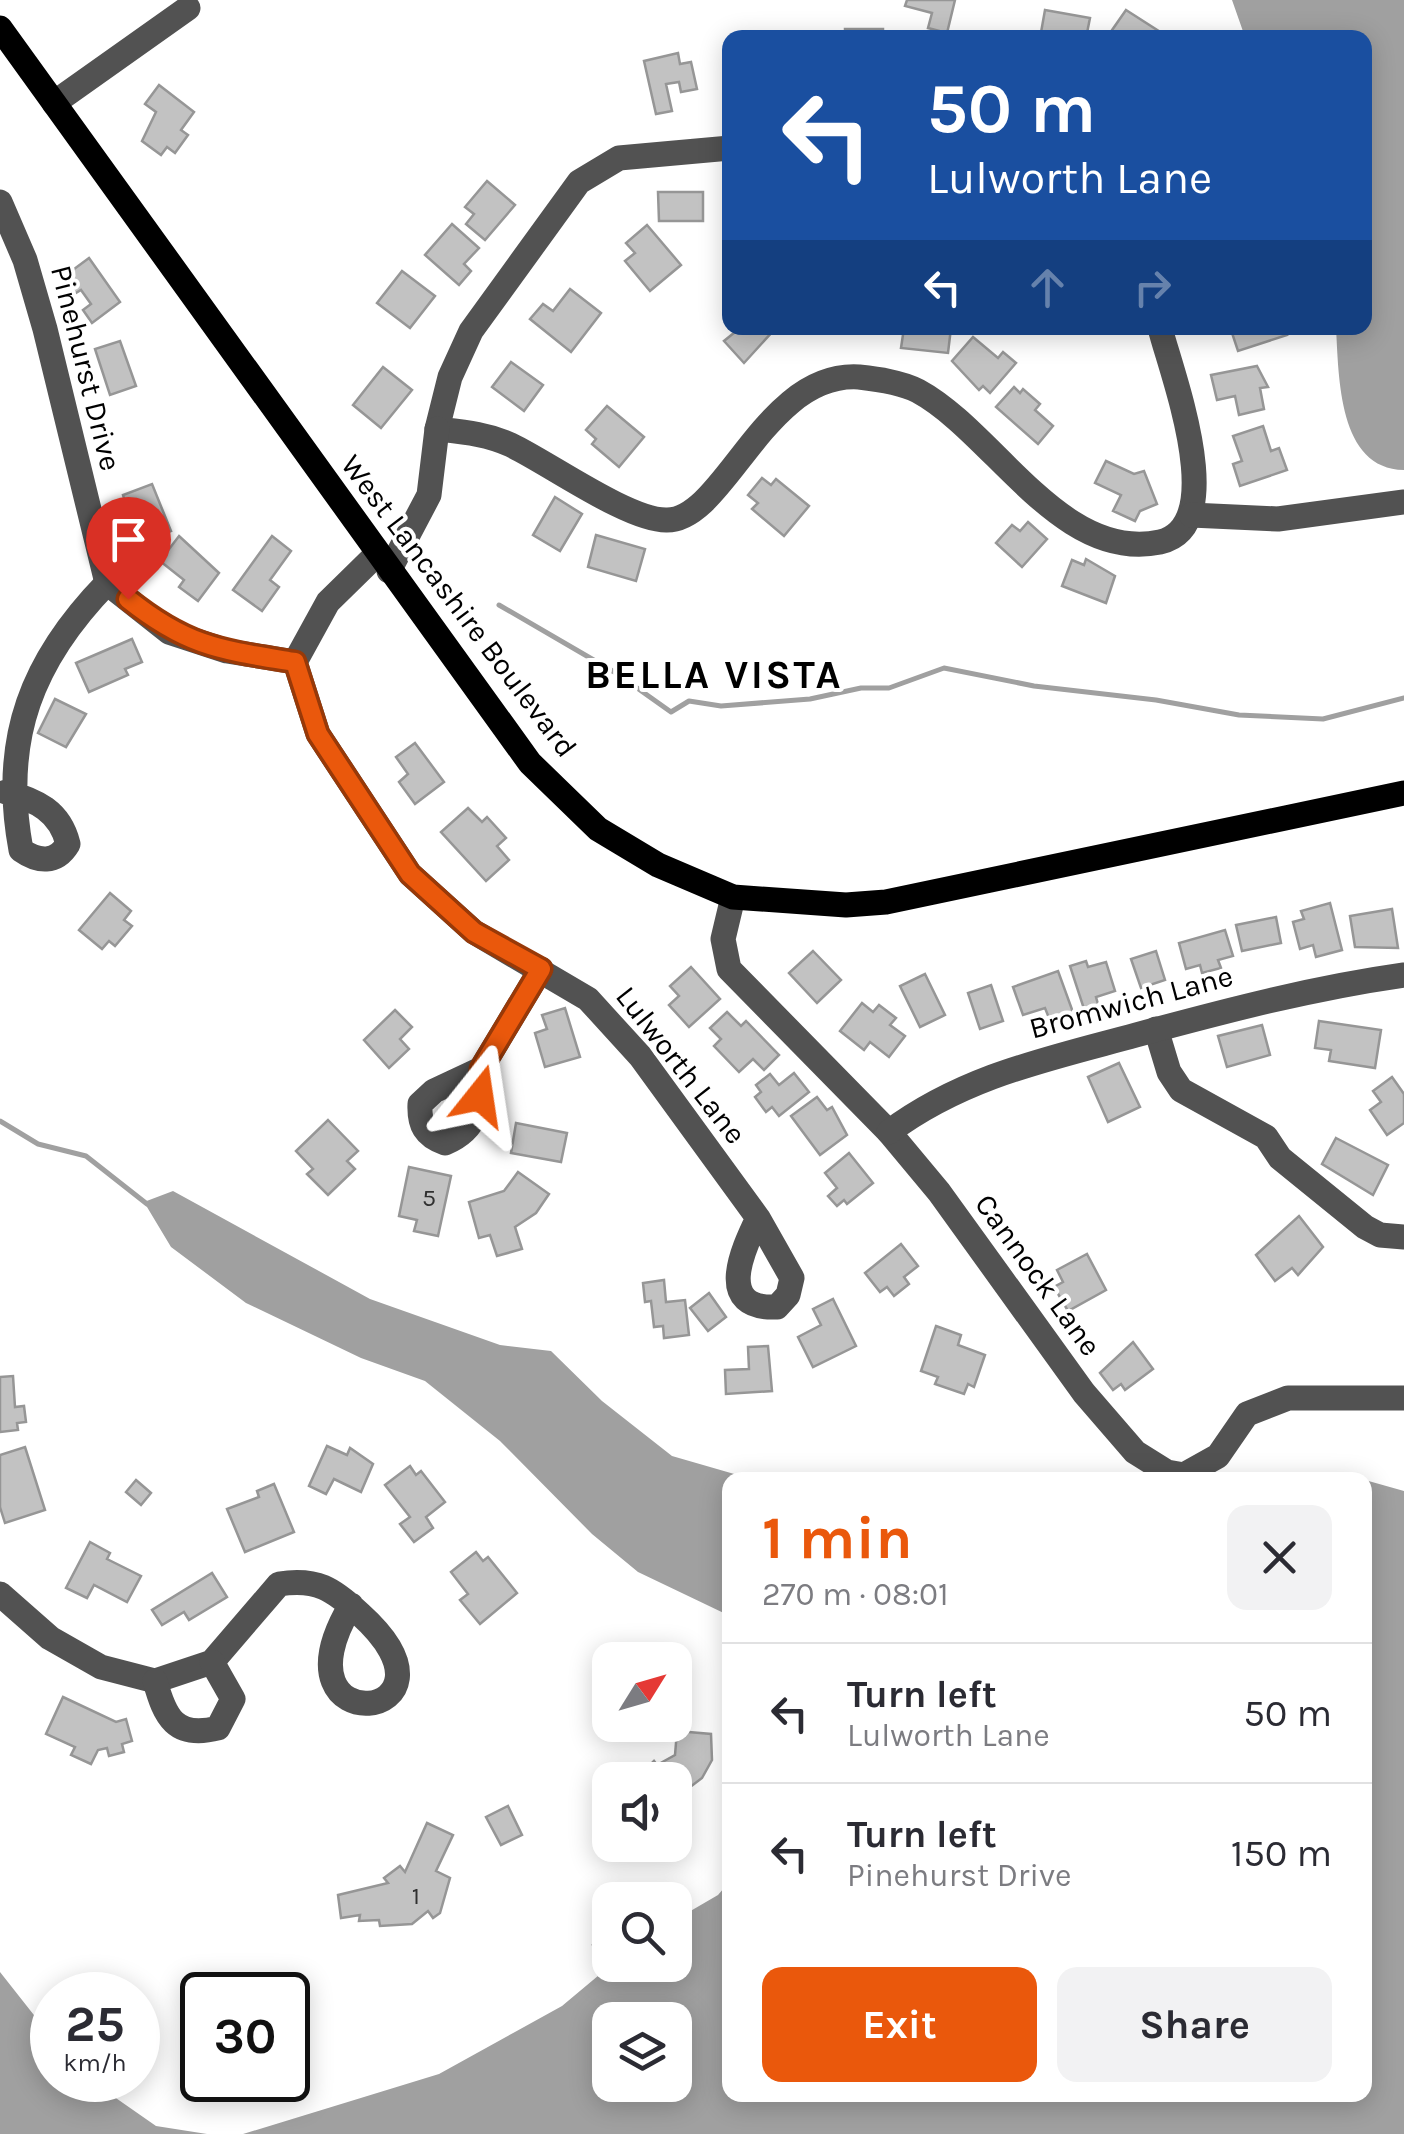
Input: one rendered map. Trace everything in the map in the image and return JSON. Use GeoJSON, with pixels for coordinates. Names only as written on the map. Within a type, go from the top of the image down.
{"type":"FeatureCollection","features":[{"type":"Feature","properties":{"kind":"main road","name":"West Lancashire Boulevard"},"geometry":{"type":"LineString","coordinates":[[0,28],[530,763],[598,830],[658,865],[733,897],[846,905],[886,902],[1404,793]]}},
{"type":"Feature","properties":{"kind":"street"},"geometry":{"type":"LineString","coordinates":[[54,103],[188,8]]}},
{"type":"Feature","properties":{"kind":"street"},"geometry":{"type":"LineString","coordinates":[[6,792],[5,738],[20,692],[55,636],[106,582],[170,632],[228,651],[295,662],[328,602],[383,562],[430,495],[437,429],[450,377],[471,331],[579,182],[619,158],[722,149]]}},
{"type":"Feature","properties":{"kind":"street","name":"Pinehurst Drive"},"geometry":{"type":"LineString","coordinates":[[0,202],[25,260],[45,329],[106,582]]}},
{"type":"Feature","properties":{"kind":"street"},"geometry":{"type":"LineString","coordinates":[[437,429],[482,434],[641,514],[670,520],[696,507],[804,390],[828,378],[864,378],[915,389],[964,426],[1055,510],[1084,530],[1112,540],[1155,543],[1170,539],[1190,515],[1196,484],[1192,450],[1162,335]]}},
{"type":"Feature","properties":{"kind":"street"},"geometry":{"type":"LineString","coordinates":[[1190,515],[1278,519],[1404,502]]}},
{"type":"Feature","properties":{"kind":"street","name":"Lulworth Lane"},"geometry":{"type":"LineString","coordinates":[[295,662],[318,734],[410,874],[474,932],[588,1000],[640,1056],[758,1218]]}},
{"type":"Feature","properties":{"kind":"street","name":"Cannock Lane"},"geometry":{"type":"LineString","coordinates":[[733,897],[723,939],[729,969],[890,1132],[939,1192],[1084,1393],[1135,1452],[1167,1472]]}},
{"type":"Feature","properties":{"kind":"street"},"geometry":{"type":"LineString","coordinates":[[481,1069],[541,969]]}},
{"type":"Feature","properties":{"kind":"street","name":"Bromwich Lane"},"geometry":{"type":"LineString","coordinates":[[890,1132],[938,1098],[988,1076],[1305,989],[1404,974]]}},
{"type":"Feature","properties":{"kind":"street"},"geometry":{"type":"LineString","coordinates":[[1156,1030],[1169,1072],[1181,1090],[1266,1137],[1280,1158],[1365,1226],[1380,1235],[1404,1237]]}},
{"type":"Feature","properties":{"kind":"street","name":"Cannock Lane"},"geometry":{"type":"LineString","coordinates":[[1189,1472],[1218,1456],[1247,1414],[1288,1398],[1404,1398]]}},
{"type":"Feature","properties":{"kind":"street"},"geometry":{"type":"LineString","coordinates":[[0,1594],[67,1648],[101,1666],[155,1681],[212,1662],[279,1584],[304,1580],[328,1585],[351,1606]]}},
{"type":"Feature","properties":{"kind":"street"},"geometry":{"type":"LineString","coordinates":[[155,1681],[165,1715],[187,1730],[218,1728],[233,1699],[212,1662]]}},
{"type":"Feature","properties":{"kind":"shaded area"},"geometry":{"type":"Polygon","coordinates":[[[1232,0],[1404,0],[1404,470],[1382,466],[1354,438],[1346,417],[1339,371],[1336,335],[1372,335],[1372,30],[1243,30],[1232,0]]]}},
{"type":"Feature","properties":{"kind":"shaded area"},"geometry":{"type":"Polygon","coordinates":[[[173,1191],[370,1299],[500,1345],[551,1351],[602,1401],[672,1456],[727,1472],[722,1472],[722,1612],[638,1572],[592,1534],[500,1441],[425,1381],[361,1358],[246,1303],[171,1247],[144,1202],[173,1191]]]}},
{"type":"Feature","properties":{"kind":"shaded area"},"geometry":{"type":"Polygon","coordinates":[[[1372,1482],[1404,1491],[1404,2134],[243,2134],[439,2074],[562,2006],[592,1981],[692,1982],[692,1910],[722,1890],[722,2102],[1372,2102],[1372,1482]]]}},
{"type":"Feature","properties":{"kind":"shaded area"},"geometry":{"type":"Polygon","coordinates":[[[0,1972],[30,2010],[30,2102],[122,2102],[156,2126],[207,2134],[0,2134],[0,1972]]]}},
{"type":"Feature","properties":{"kind":"building"},"geometry":{"type":"Polygon","coordinates":[[[907,0],[955,0],[948,30],[928,28],[932,13],[905,6],[907,0]]]}},
{"type":"Feature","properties":{"kind":"building"},"geometry":{"type":"Polygon","coordinates":[[[1045,10],[1090,18],[1088,30],[1041,30],[1045,10]]]}},
{"type":"Feature","properties":{"kind":"building"},"geometry":{"type":"Polygon","coordinates":[[[1126,10],[1157,30],[1112,30],[1126,10]]]}},
{"type":"Feature","properties":{"kind":"building"},"geometry":{"type":"Polygon","coordinates":[[[678,53],[680,64],[691,62],[697,89],[681,92],[679,82],[666,84],[672,111],[656,114],[644,61],[678,53]]]}},
{"type":"Feature","properties":{"kind":"building"},"geometry":{"type":"Polygon","coordinates":[[[159,85],[194,112],[181,130],[188,135],[175,153],[167,147],[161,155],[142,141],[156,112],[145,104],[159,85]]]}},
{"type":"Feature","properties":{"kind":"building"},"geometry":{"type":"Polygon","coordinates":[[[487,181],[515,205],[485,240],[466,224],[474,214],[465,207],[487,181]]]}},
{"type":"Feature","properties":{"kind":"building"},"geometry":{"type":"Polygon","coordinates":[[[658,192],[703,192],[703,221],[659,221],[658,192]]]}},
{"type":"Feature","properties":{"kind":"building"},"geometry":{"type":"Polygon","coordinates":[[[452,224],[479,248],[464,264],[471,271],[459,285],[425,255],[452,224]]]}},
{"type":"Feature","properties":{"kind":"building"},"geometry":{"type":"Polygon","coordinates":[[[647,225],[681,265],[650,291],[625,261],[635,253],[626,243],[647,225]]]}},
{"type":"Feature","properties":{"kind":"building"},"geometry":{"type":"Polygon","coordinates":[[[89,258],[120,302],[92,323],[83,310],[91,304],[81,290],[74,294],[62,278],[89,258]]]}},
{"type":"Feature","properties":{"kind":"building"},"geometry":{"type":"Polygon","coordinates":[[[402,271],[435,296],[410,328],[377,303],[402,271]]]}},
{"type":"Feature","properties":{"kind":"building"},"geometry":{"type":"Polygon","coordinates":[[[570,289],[601,313],[571,352],[530,319],[543,304],[553,311],[570,289]]]}},
{"type":"Feature","properties":{"kind":"building"},"geometry":{"type":"Polygon","coordinates":[[[731,335],[769,335],[744,363],[724,341],[731,335]]]}},
{"type":"Feature","properties":{"kind":"building"},"geometry":{"type":"Polygon","coordinates":[[[903,335],[950,335],[948,353],[901,348],[903,335]]]}},
{"type":"Feature","properties":{"kind":"building"},"geometry":{"type":"Polygon","coordinates":[[[1233,335],[1287,335],[1238,351],[1233,335]]]}},
{"type":"Feature","properties":{"kind":"building"},"geometry":{"type":"Polygon","coordinates":[[[973,337],[998,358],[1003,352],[1016,363],[990,393],[983,386],[979,390],[952,361],[973,337]]]}},
{"type":"Feature","properties":{"kind":"building"},"geometry":{"type":"Polygon","coordinates":[[[120,341],[136,386],[110,395],[95,349],[120,341]]]}},
{"type":"Feature","properties":{"kind":"building"},"geometry":{"type":"Polygon","coordinates":[[[511,362],[543,385],[524,411],[492,387],[511,362]]]}},
{"type":"Feature","properties":{"kind":"building"},"geometry":{"type":"Polygon","coordinates":[[[1257,366],[1268,387],[1260,388],[1264,409],[1239,415],[1235,396],[1217,400],[1211,375],[1257,366]]]}},
{"type":"Feature","properties":{"kind":"building"},"geometry":{"type":"Polygon","coordinates":[[[383,367],[412,390],[381,428],[353,405],[383,367]]]}},
{"type":"Feature","properties":{"kind":"building"},"geometry":{"type":"Polygon","coordinates":[[[1014,387],[1020,393],[1023,389],[1040,404],[1035,410],[1053,426],[1038,444],[996,407],[1014,387]]]}},
{"type":"Feature","properties":{"kind":"building"},"geometry":{"type":"Polygon","coordinates":[[[607,406],[644,437],[619,467],[592,444],[596,439],[586,430],[607,406]]]}},
{"type":"Feature","properties":{"kind":"building"},"geometry":{"type":"Polygon","coordinates":[[[1263,426],[1271,451],[1279,448],[1287,470],[1240,486],[1233,464],[1242,461],[1233,436],[1263,426]]]}},
{"type":"Feature","properties":{"kind":"building"},"geometry":{"type":"Polygon","coordinates":[[[1106,461],[1134,474],[1144,471],[1157,504],[1140,511],[1135,521],[1113,511],[1121,495],[1095,483],[1106,461]]]}},
{"type":"Feature","properties":{"kind":"building"},"geometry":{"type":"Polygon","coordinates":[[[762,478],[771,485],[776,479],[809,506],[784,536],[752,509],[758,503],[748,495],[762,478]]]}},
{"type":"Feature","properties":{"kind":"building"},"geometry":{"type":"Polygon","coordinates":[[[152,484],[171,531],[138,544],[123,495],[152,484]]]}},
{"type":"Feature","properties":{"kind":"building"},"geometry":{"type":"Polygon","coordinates":[[[555,497],[582,514],[560,551],[533,535],[555,497]]]}},
{"type":"Feature","properties":{"kind":"building"},"geometry":{"type":"Polygon","coordinates":[[[1028,522],[1047,539],[1022,567],[996,543],[1012,525],[1020,531],[1028,522]]]}},
{"type":"Feature","properties":{"kind":"building"},"geometry":{"type":"Polygon","coordinates":[[[596,535],[645,549],[636,581],[588,567],[596,535]]]}},
{"type":"Feature","properties":{"kind":"building"},"geometry":{"type":"Polygon","coordinates":[[[179,536],[219,573],[198,601],[179,587],[184,580],[160,561],[179,536]]]}},
{"type":"Feature","properties":{"kind":"building"},"geometry":{"type":"Polygon","coordinates":[[[272,536],[291,551],[270,580],[279,587],[262,611],[233,590],[272,536]]]}},
{"type":"Feature","properties":{"kind":"building"},"geometry":{"type":"Polygon","coordinates":[[[1086,559],[1115,576],[1106,603],[1062,586],[1072,560],[1084,565],[1086,559]]]}},
{"type":"Feature","properties":{"kind":"building"},"geometry":{"type":"Polygon","coordinates":[[[132,639],[142,662],[125,669],[128,675],[89,692],[76,663],[132,639]]]}},
{"type":"Feature","properties":{"kind":"building"},"geometry":{"type":"Polygon","coordinates":[[[55,699],[86,714],[66,747],[38,733],[55,699]]]}},
{"type":"Feature","properties":{"kind":"building"},"geometry":{"type":"Polygon","coordinates":[[[415,743],[444,782],[415,804],[399,782],[408,774],[396,757],[415,743]]]}},
{"type":"Feature","properties":{"kind":"building"},"geometry":{"type":"Polygon","coordinates":[[[468,808],[482,822],[487,817],[506,838],[497,846],[509,860],[486,881],[441,832],[468,808]]]}},
{"type":"Feature","properties":{"kind":"building"},"geometry":{"type":"Polygon","coordinates":[[[110,893],[131,911],[124,920],[132,926],[115,946],[109,941],[102,949],[79,930],[110,893]]]}},
{"type":"Feature","properties":{"kind":"building"},"geometry":{"type":"Polygon","coordinates":[[[1330,903],[1342,950],[1316,957],[1313,945],[1300,949],[1293,922],[1304,919],[1301,911],[1330,903]]]}},
{"type":"Feature","properties":{"kind":"building"},"geometry":{"type":"Polygon","coordinates":[[[1392,909],[1398,948],[1355,947],[1350,916],[1392,909]]]}},
{"type":"Feature","properties":{"kind":"building"},"geometry":{"type":"Polygon","coordinates":[[[1276,917],[1281,943],[1242,951],[1236,925],[1276,917]]]}},
{"type":"Feature","properties":{"kind":"building"},"geometry":{"type":"Polygon","coordinates":[[[1225,930],[1233,956],[1218,960],[1221,968],[1202,973],[1200,965],[1186,969],[1179,943],[1225,930]]]}},
{"type":"Feature","properties":{"kind":"building"},"geometry":{"type":"Polygon","coordinates":[[[813,951],[841,980],[817,1003],[789,973],[813,951]]]}},
{"type":"Feature","properties":{"kind":"building"},"geometry":{"type":"Polygon","coordinates":[[[1156,951],[1165,980],[1141,988],[1131,959],[1156,951]]]}},
{"type":"Feature","properties":{"kind":"building"},"geometry":{"type":"Polygon","coordinates":[[[1086,961],[1088,967],[1106,962],[1115,991],[1096,997],[1099,1008],[1085,1012],[1070,966],[1086,961]]]}},
{"type":"Feature","properties":{"kind":"building"},"geometry":{"type":"Polygon","coordinates":[[[691,967],[720,999],[689,1027],[669,1005],[679,996],[670,986],[691,967]]]}},
{"type":"Feature","properties":{"kind":"building"},"geometry":{"type":"Polygon","coordinates":[[[1058,971],[1074,1015],[1051,1023],[1045,1008],[1023,1015],[1013,987],[1058,971]]]}},
{"type":"Feature","properties":{"kind":"building"},"geometry":{"type":"Polygon","coordinates":[[[925,974],[945,1015],[920,1027],[900,986],[925,974]]]}},
{"type":"Feature","properties":{"kind":"building"},"geometry":{"type":"Polygon","coordinates":[[[991,985],[1003,1021],[980,1029],[968,993],[991,985]]]}},
{"type":"Feature","properties":{"kind":"building"},"geometry":{"type":"Polygon","coordinates":[[[862,1003],[873,1012],[879,1005],[896,1018],[890,1025],[905,1036],[889,1057],[870,1042],[864,1050],[840,1031],[862,1003]]]}},
{"type":"Feature","properties":{"kind":"building"},"geometry":{"type":"Polygon","coordinates":[[[565,1008],[580,1057],[545,1067],[535,1033],[547,1029],[542,1015],[565,1008]]]}},
{"type":"Feature","properties":{"kind":"building"},"geometry":{"type":"Polygon","coordinates":[[[395,1010],[412,1027],[400,1039],[409,1049],[389,1068],[364,1040],[395,1010]]]}},
{"type":"Feature","properties":{"kind":"building"},"geometry":{"type":"Polygon","coordinates":[[[727,1012],[741,1026],[746,1021],[779,1055],[764,1070],[753,1059],[739,1072],[714,1046],[721,1039],[710,1028],[727,1012]]]}},
{"type":"Feature","properties":{"kind":"building"},"geometry":{"type":"Polygon","coordinates":[[[1319,1021],[1381,1030],[1375,1068],[1329,1061],[1331,1050],[1315,1048],[1319,1021]]]}},
{"type":"Feature","properties":{"kind":"building"},"geometry":{"type":"Polygon","coordinates":[[[1262,1025],[1270,1055],[1227,1067],[1218,1036],[1262,1025]]]}},
{"type":"Feature","properties":{"kind":"building"},"geometry":{"type":"Polygon","coordinates":[[[1119,1063],[1140,1107],[1108,1122],[1088,1077],[1119,1063]]]}},
{"type":"Feature","properties":{"kind":"building"},"geometry":{"type":"Polygon","coordinates":[[[794,1073],[809,1092],[779,1116],[772,1107],[766,1112],[755,1097],[761,1092],[756,1085],[770,1074],[779,1085],[794,1073]]]}},
{"type":"Feature","properties":{"kind":"building"},"geometry":{"type":"Polygon","coordinates":[[[1392,1077],[1404,1094],[1404,1123],[1387,1135],[1370,1110],[1381,1102],[1373,1091],[1392,1077]]]}},
{"type":"Feature","properties":{"kind":"building"},"geometry":{"type":"Polygon","coordinates":[[[817,1097],[827,1110],[832,1107],[847,1135],[820,1155],[791,1116],[817,1097]]]}},
{"type":"Feature","properties":{"kind":"building"},"geometry":{"type":"Polygon","coordinates":[[[328,1120],[358,1151],[347,1161],[355,1169],[328,1195],[307,1174],[313,1169],[296,1151],[328,1120]]]}},
{"type":"Feature","properties":{"kind":"building"},"geometry":{"type":"Polygon","coordinates":[[[516,1123],[567,1133],[561,1162],[511,1153],[516,1123]]]}},
{"type":"Feature","properties":{"kind":"building"},"geometry":{"type":"Polygon","coordinates":[[[1336,1138],[1388,1165],[1373,1195],[1322,1164],[1336,1138]]]}},
{"type":"Feature","properties":{"kind":"building"},"geometry":{"type":"Polygon","coordinates":[[[849,1153],[873,1183],[847,1204],[844,1200],[837,1206],[828,1196],[837,1188],[825,1173],[849,1153]]]}},
{"type":"Feature","properties":{"kind":"building"},"geometry":{"type":"Polygon","coordinates":[[[409,1167],[451,1176],[438,1236],[414,1231],[417,1220],[399,1216],[409,1167]]]}},
{"type":"Feature","properties":{"kind":"building"},"geometry":{"type":"Polygon","coordinates":[[[518,1172],[549,1194],[536,1213],[515,1227],[522,1249],[497,1256],[490,1235],[479,1238],[469,1202],[504,1191],[518,1172]]]}},
{"type":"Feature","properties":{"kind":"building"},"geometry":{"type":"Polygon","coordinates":[[[1299,1216],[1323,1247],[1298,1275],[1292,1268],[1275,1281],[1256,1255],[1299,1216]]]}},
{"type":"Feature","properties":{"kind":"building"},"geometry":{"type":"Polygon","coordinates":[[[901,1244],[918,1266],[904,1277],[909,1284],[894,1296],[887,1287],[880,1292],[865,1273],[901,1244]]]}},
{"type":"Feature","properties":{"kind":"building"},"geometry":{"type":"Polygon","coordinates":[[[1087,1254],[1106,1290],[1068,1311],[1054,1287],[1063,1282],[1057,1270],[1087,1254]]]}},
{"type":"Feature","properties":{"kind":"building"},"geometry":{"type":"Polygon","coordinates":[[[664,1280],[666,1302],[685,1300],[689,1335],[664,1338],[663,1326],[654,1327],[651,1301],[645,1302],[643,1283],[664,1280]]]}},
{"type":"Feature","properties":{"kind":"building"},"geometry":{"type":"Polygon","coordinates":[[[709,1293],[726,1317],[708,1331],[690,1308],[709,1293]]]}},
{"type":"Feature","properties":{"kind":"building"},"geometry":{"type":"Polygon","coordinates":[[[833,1299],[856,1346],[813,1367],[798,1337],[821,1325],[813,1309],[833,1299]]]}},
{"type":"Feature","properties":{"kind":"building"},"geometry":{"type":"Polygon","coordinates":[[[936,1326],[961,1335],[958,1345],[985,1355],[974,1387],[968,1384],[964,1394],[935,1384],[938,1377],[921,1371],[936,1326]]]}},
{"type":"Feature","properties":{"kind":"building"},"geometry":{"type":"Polygon","coordinates":[[[1133,1342],[1153,1369],[1125,1390],[1121,1384],[1113,1390],[1100,1373],[1133,1342]]]}},
{"type":"Feature","properties":{"kind":"building"},"geometry":{"type":"Polygon","coordinates":[[[768,1346],[772,1391],[726,1394],[725,1370],[749,1369],[748,1347],[768,1346]]]}},
{"type":"Feature","properties":{"kind":"building"},"geometry":{"type":"Polygon","coordinates":[[[13,1376],[15,1407],[24,1406],[26,1422],[17,1423],[18,1430],[0,1432],[0,1377],[13,1376]]]}},
{"type":"Feature","properties":{"kind":"building"},"geometry":{"type":"Polygon","coordinates":[[[327,1446],[347,1455],[350,1448],[373,1464],[361,1492],[334,1479],[326,1494],[309,1486],[327,1446]]]}},
{"type":"Feature","properties":{"kind":"building"},"geometry":{"type":"Polygon","coordinates":[[[25,1447],[45,1510],[5,1523],[0,1507],[0,1455],[25,1447]]]}},
{"type":"Feature","properties":{"kind":"building"},"geometry":{"type":"Polygon","coordinates":[[[410,1466],[416,1475],[421,1471],[445,1502],[426,1517],[433,1528],[414,1542],[400,1524],[410,1517],[385,1485],[410,1466]]]}},
{"type":"Feature","properties":{"kind":"building"},"geometry":{"type":"Polygon","coordinates":[[[136,1480],[151,1493],[141,1505],[126,1492],[136,1480]]]}},
{"type":"Feature","properties":{"kind":"building"},"geometry":{"type":"Polygon","coordinates":[[[274,1484],[294,1532],[245,1552],[227,1509],[259,1497],[257,1491],[274,1484]]]}},
{"type":"Feature","properties":{"kind":"building"},"geometry":{"type":"Polygon","coordinates":[[[90,1542],[110,1553],[107,1559],[141,1576],[127,1602],[94,1585],[87,1598],[66,1588],[90,1542]]]}},
{"type":"Feature","properties":{"kind":"building"},"geometry":{"type":"Polygon","coordinates":[[[476,1552],[483,1561],[488,1557],[517,1593],[480,1624],[460,1600],[468,1594],[451,1572],[476,1552]]]}},
{"type":"Feature","properties":{"kind":"building"},"geometry":{"type":"Polygon","coordinates":[[[212,1573],[227,1597],[189,1620],[184,1612],[162,1625],[152,1610],[212,1573]]]}},
{"type":"Feature","properties":{"kind":"building"},"geometry":{"type":"Polygon","coordinates":[[[63,1697],[116,1722],[126,1719],[132,1741],[122,1744],[124,1752],[109,1756],[107,1748],[98,1750],[91,1764],[71,1755],[75,1747],[46,1734],[63,1697]]]}},
{"type":"Feature","properties":{"kind":"building"},"geometry":{"type":"Polygon","coordinates":[[[692,1732],[711,1734],[712,1760],[702,1778],[692,1786],[692,1762],[662,1762],[675,1755],[676,1742],[692,1742],[692,1732]]]}},
{"type":"Feature","properties":{"kind":"building"},"geometry":{"type":"Polygon","coordinates":[[[508,1806],[522,1835],[501,1845],[486,1817],[508,1806]]]}},
{"type":"Feature","properties":{"kind":"building"},"geometry":{"type":"Polygon","coordinates":[[[427,1823],[453,1835],[436,1871],[450,1878],[440,1913],[433,1918],[428,1911],[412,1924],[380,1926],[379,1920],[359,1921],[360,1915],[341,1918],[338,1895],[388,1883],[384,1878],[400,1866],[405,1872],[427,1823]]]}},
{"type":"Feature","properties":{"kind":"waterway"},"geometry":{"type":"LineString","coordinates":[[499,605],[616,673],[671,712],[689,701],[721,706],[889,688],[944,668],[1034,686],[1156,700],[1239,715],[1323,719],[1404,698]]}},
{"type":"Feature","properties":{"kind":"waterway"},"geometry":{"type":"LineString","coordinates":[[0,1121],[38,1144],[86,1156],[147,1204]]}},
{"type":"Feature","properties":{"kind":"district","name":"BELLA VISTA"},"geometry":{"type":"Point","coordinates":[714,674]}},
{"type":"Feature","properties":{"kind":"route"},"geometry":{"type":"LineString","coordinates":[[128,599],[170,632],[228,651],[295,662],[318,734],[410,874],[474,932],[541,969],[481,1069],[480,1096]]}}]}
